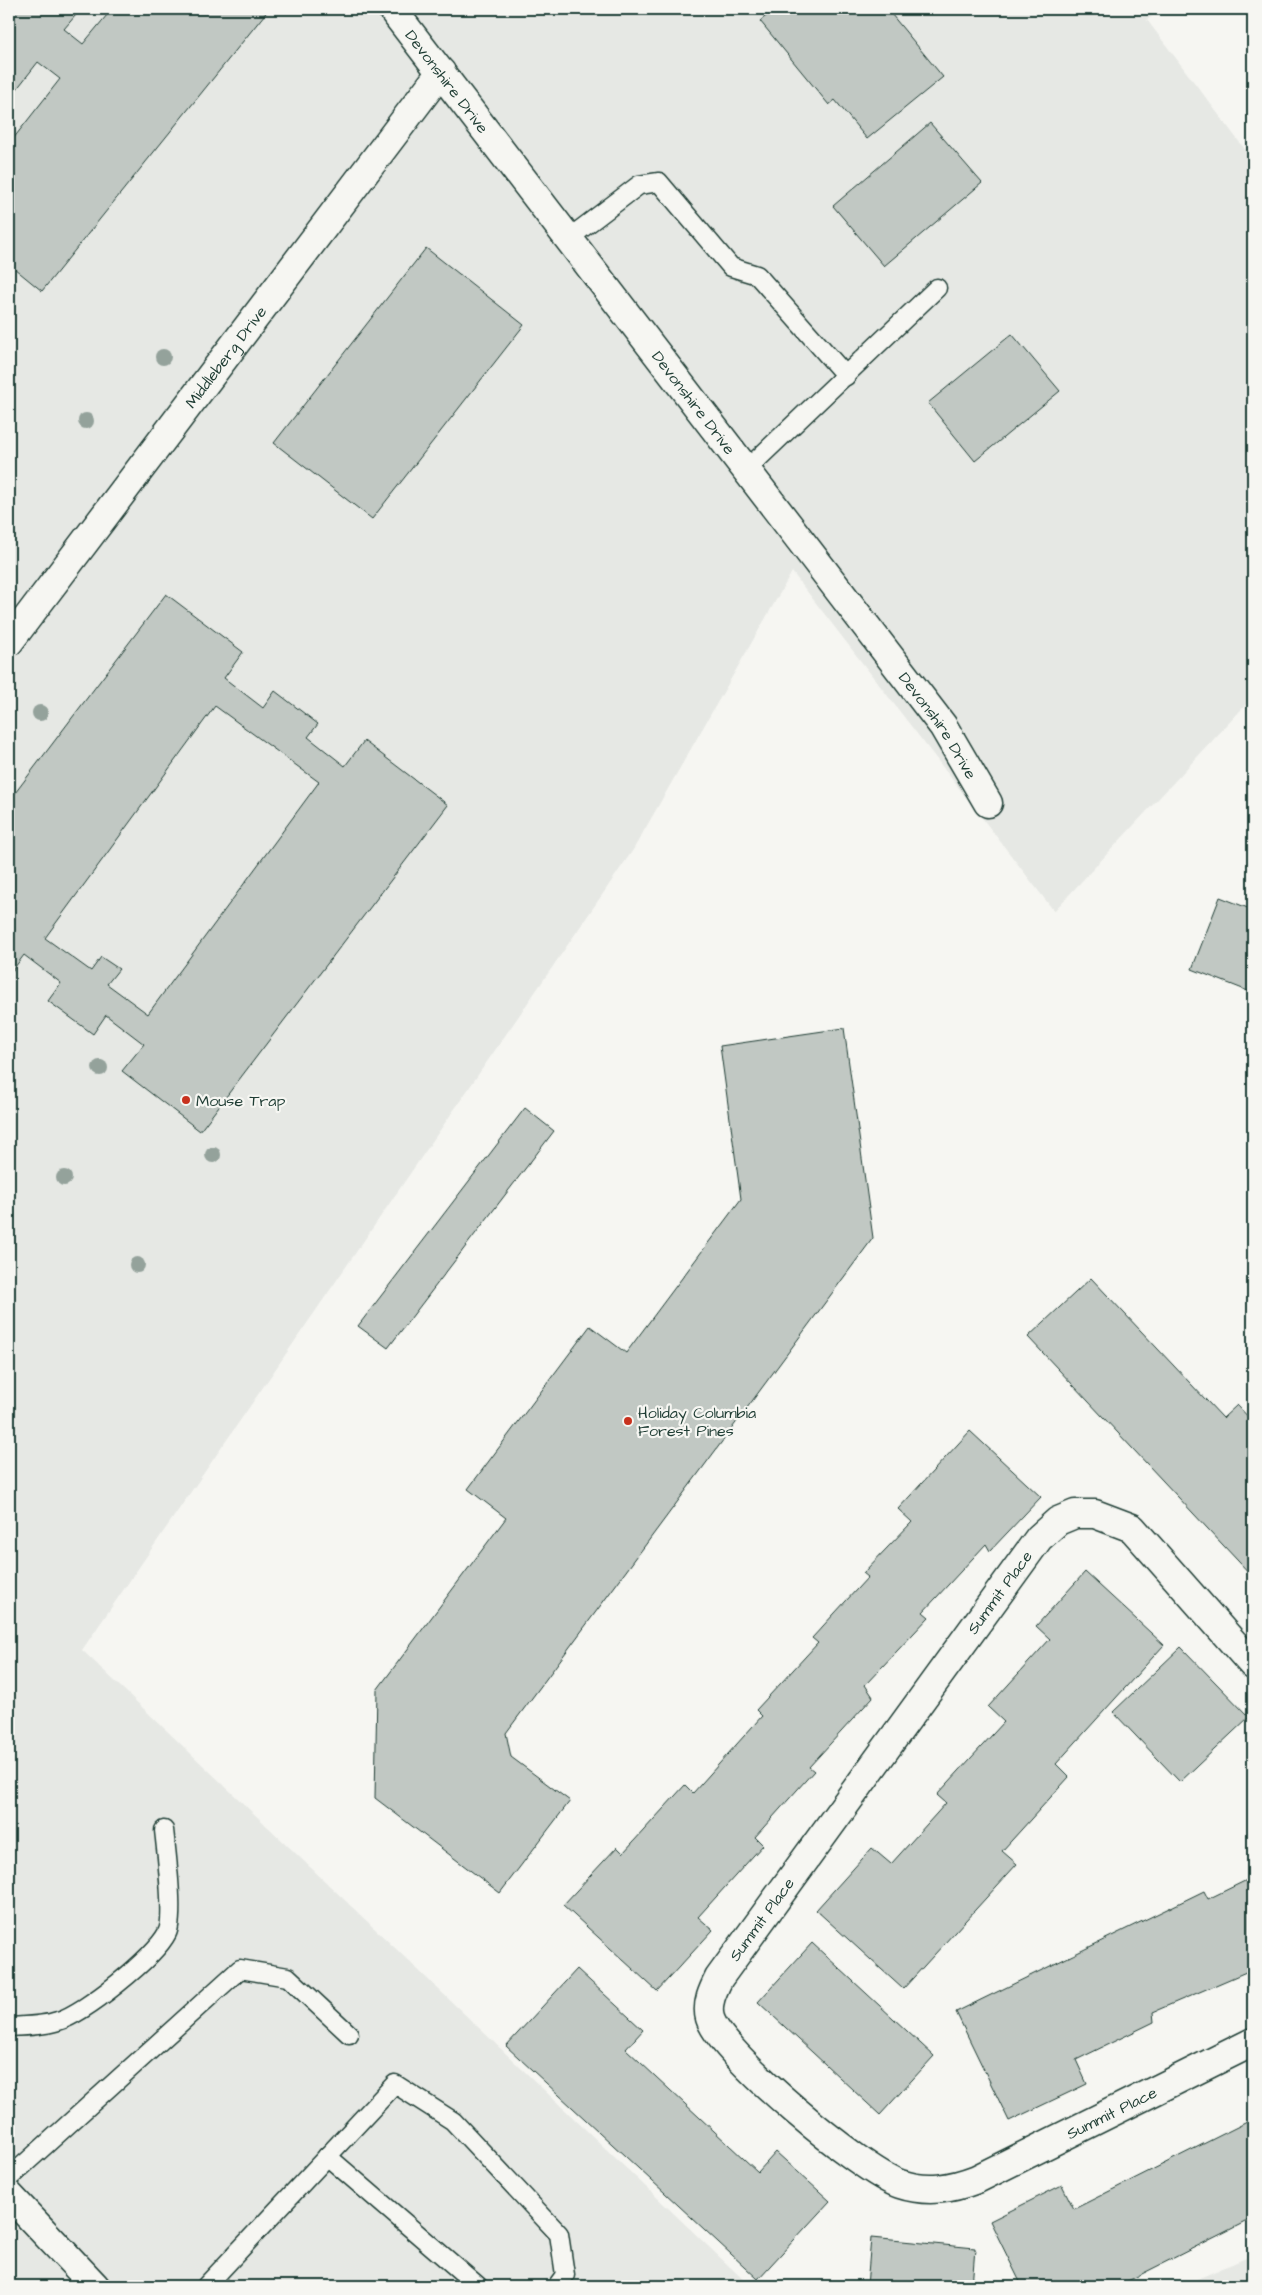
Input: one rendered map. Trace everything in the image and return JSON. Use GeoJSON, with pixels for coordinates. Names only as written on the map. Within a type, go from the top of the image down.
{"type":"FeatureCollection","features":[{"type":"Feature","properties":{"kind":"street","name":"Devonshire Drive"},"geometry":{"type":"LineString","coordinates":[[392,9],[943,726],[988,803]]}},
{"type":"Feature","properties":{"kind":"street","name":"Middleberg Drive"},"geometry":{"type":"LineString","coordinates":[[9,642],[441,72]]}},
{"type":"Feature","properties":{"kind":"street","name":"Summit Place"},"geometry":{"type":"LineString","coordinates":[[1253,1665],[1132,1528],[1094,1514],[1075,1514],[1058,1521],[1032,1547],[724,1970],[712,1990],[709,2016],[719,2036],[778,2095],[840,2148],[872,2170],[899,2184],[928,2190],[954,2188],[977,2179],[1253,2042]]}},
{"type":"Feature","properties":{"kind":"street"},"geometry":{"type":"LineString","coordinates":[[9,2195],[95,2286]]}},
{"type":"Feature","properties":{"kind":"lane"},"geometry":{"type":"LineString","coordinates":[[568,238],[639,185],[659,182],[731,267],[757,275],[846,376]]}},
{"type":"Feature","properties":{"kind":"lane"},"geometry":{"type":"LineString","coordinates":[[746,470],[937,288]]}},
{"type":"Feature","properties":{"kind":"lane"},"geometry":{"type":"LineString","coordinates":[[9,2026],[58,2021],[95,2001],[149,1955],[168,1932],[170,1892],[164,1830]]}},
{"type":"Feature","properties":{"kind":"lane"},"geometry":{"type":"LineString","coordinates":[[9,2178],[240,1970],[288,1977],[349,2034]]}},
{"type":"Feature","properties":{"kind":"lane"},"geometry":{"type":"LineString","coordinates":[[206,2286],[395,2084],[453,2121],[558,2234],[565,2275],[557,2286]]}},
{"type":"Feature","properties":{"kind":"lane"},"geometry":{"type":"LineString","coordinates":[[327,2156],[478,2286]]}},
{"type":"Feature","properties":{"kind":"shaded area"},"geometry":{"type":"Polygon","coordinates":[[[9,9],[1162,9],[1147,20],[1253,160],[1253,697],[1054,911],[792,572],[633,850],[82,1650],[750,2286],[9,2286],[9,9]]]}},
{"type":"Feature","properties":{"kind":"shaded area"},"geometry":{"type":"Polygon","coordinates":[[[1253,2255],[1253,2286],[1181,2286],[1253,2255]]]}},
{"type":"Feature","properties":{"kind":"building"},"geometry":{"type":"Polygon","coordinates":[[[9,9],[81,9],[64,29],[83,44],[112,9],[269,9],[42,291],[9,264],[9,144],[60,79],[38,62],[9,99],[9,9]]]}},
{"type":"Feature","properties":{"kind":"building"},"geometry":{"type":"Polygon","coordinates":[[[775,9],[887,9],[943,77],[867,139],[835,100],[829,105],[760,21],[775,9]]]}},
{"type":"Feature","properties":{"kind":"building"},"geometry":{"type":"Polygon","coordinates":[[[930,123],[982,183],[884,266],[833,206],[930,123]]]}},
{"type":"Feature","properties":{"kind":"building"},"geometry":{"type":"Polygon","coordinates":[[[426,248],[524,325],[372,519],[274,443],[426,248]]]}},
{"type":"Feature","properties":{"kind":"building"},"geometry":{"type":"Polygon","coordinates":[[[1012,334],[1060,391],[975,461],[928,403],[1012,334]]]}},
{"type":"Feature","properties":{"kind":"building"},"geometry":{"type":"Polygon","coordinates":[[[166,594],[243,652],[224,678],[263,708],[275,691],[318,724],[308,737],[345,766],[364,741],[448,805],[200,1131],[122,1071],[144,1044],[106,1015],[93,1034],[48,1001],[61,983],[24,955],[9,975],[9,801],[166,594]],[[215,706],[45,938],[91,971],[101,957],[119,969],[107,984],[148,1014],[319,782],[215,706]]]}},
{"type":"Feature","properties":{"kind":"building"},"geometry":{"type":"Polygon","coordinates":[[[1220,897],[1253,910],[1253,993],[1192,969],[1220,897]]]}},
{"type":"Feature","properties":{"kind":"building","name":"Holiday Columbia Forest Pines"},"geometry":{"type":"Polygon","coordinates":[[[844,1028],[873,1238],[506,1733],[511,1757],[570,1801],[500,1893],[375,1798],[377,1690],[506,1518],[468,1489],[590,1326],[626,1353],[741,1199],[720,1046],[844,1028]]]}},
{"type":"Feature","properties":{"kind":"building"},"geometry":{"type":"Polygon","coordinates":[[[525,1108],[554,1131],[388,1348],[358,1326],[525,1108]]]}},
{"type":"Feature","properties":{"kind":"building"},"geometry":{"type":"Polygon","coordinates":[[[1091,1278],[1223,1418],[1237,1405],[1253,1422],[1253,1577],[1028,1337],[1091,1278]]]}},
{"type":"Feature","properties":{"kind":"building"},"geometry":{"type":"Polygon","coordinates":[[[970,1431],[1041,1497],[990,1551],[986,1544],[923,1612],[929,1617],[865,1685],[873,1697],[809,1767],[814,1771],[755,1837],[763,1845],[698,1917],[713,1930],[657,1991],[563,1905],[617,1847],[623,1853],[685,1785],[693,1793],[762,1716],[756,1710],[818,1643],[812,1638],[868,1577],[863,1573],[912,1522],[898,1509],[970,1431]]]}},
{"type":"Feature","properties":{"kind":"building"},"geometry":{"type":"Polygon","coordinates":[[[1085,1572],[1164,1645],[1056,1764],[1069,1777],[1002,1851],[1017,1864],[903,1989],[816,1910],[872,1848],[891,1864],[946,1803],[937,1795],[1004,1722],[988,1707],[1050,1639],[1036,1626],[1085,1572]]]}},
{"type":"Feature","properties":{"kind":"building"},"geometry":{"type":"Polygon","coordinates":[[[1181,1647],[1249,1717],[1180,1782],[1113,1712],[1181,1647]]]}},
{"type":"Feature","properties":{"kind":"building"},"geometry":{"type":"Polygon","coordinates":[[[1253,1877],[1253,1969],[1153,2012],[1154,2022],[1076,2060],[1087,2084],[1009,2121],[956,2012],[1204,1891],[1208,1899],[1253,1877]]]}},
{"type":"Feature","properties":{"kind":"building"},"geometry":{"type":"Polygon","coordinates":[[[812,1943],[934,2056],[880,2115],[758,2002],[812,1943]]]}},
{"type":"Feature","properties":{"kind":"building"},"geometry":{"type":"Polygon","coordinates":[[[577,1969],[643,2030],[626,2049],[758,2172],[776,2152],[830,2201],[758,2279],[506,2046],[577,1969]]]}},
{"type":"Feature","properties":{"kind":"building"},"geometry":{"type":"Polygon","coordinates":[[[1253,2119],[1253,2218],[1118,2286],[1022,2286],[990,2221],[1062,2185],[1074,2209],[1253,2119]]]}},
{"type":"Feature","properties":{"kind":"building"},"geometry":{"type":"Polygon","coordinates":[[[871,2238],[975,2248],[972,2286],[867,2286],[871,2238]]]}},
{"type":"Feature","properties":{"kind":"place","name":"Mouse Trap"},"geometry":{"type":"Point","coordinates":[186,1100]}},
{"type":"Feature","properties":{"kind":"place","name":"Holiday Columbia Forest Pines"},"geometry":{"type":"Point","coordinates":[628,1421]}}]}
